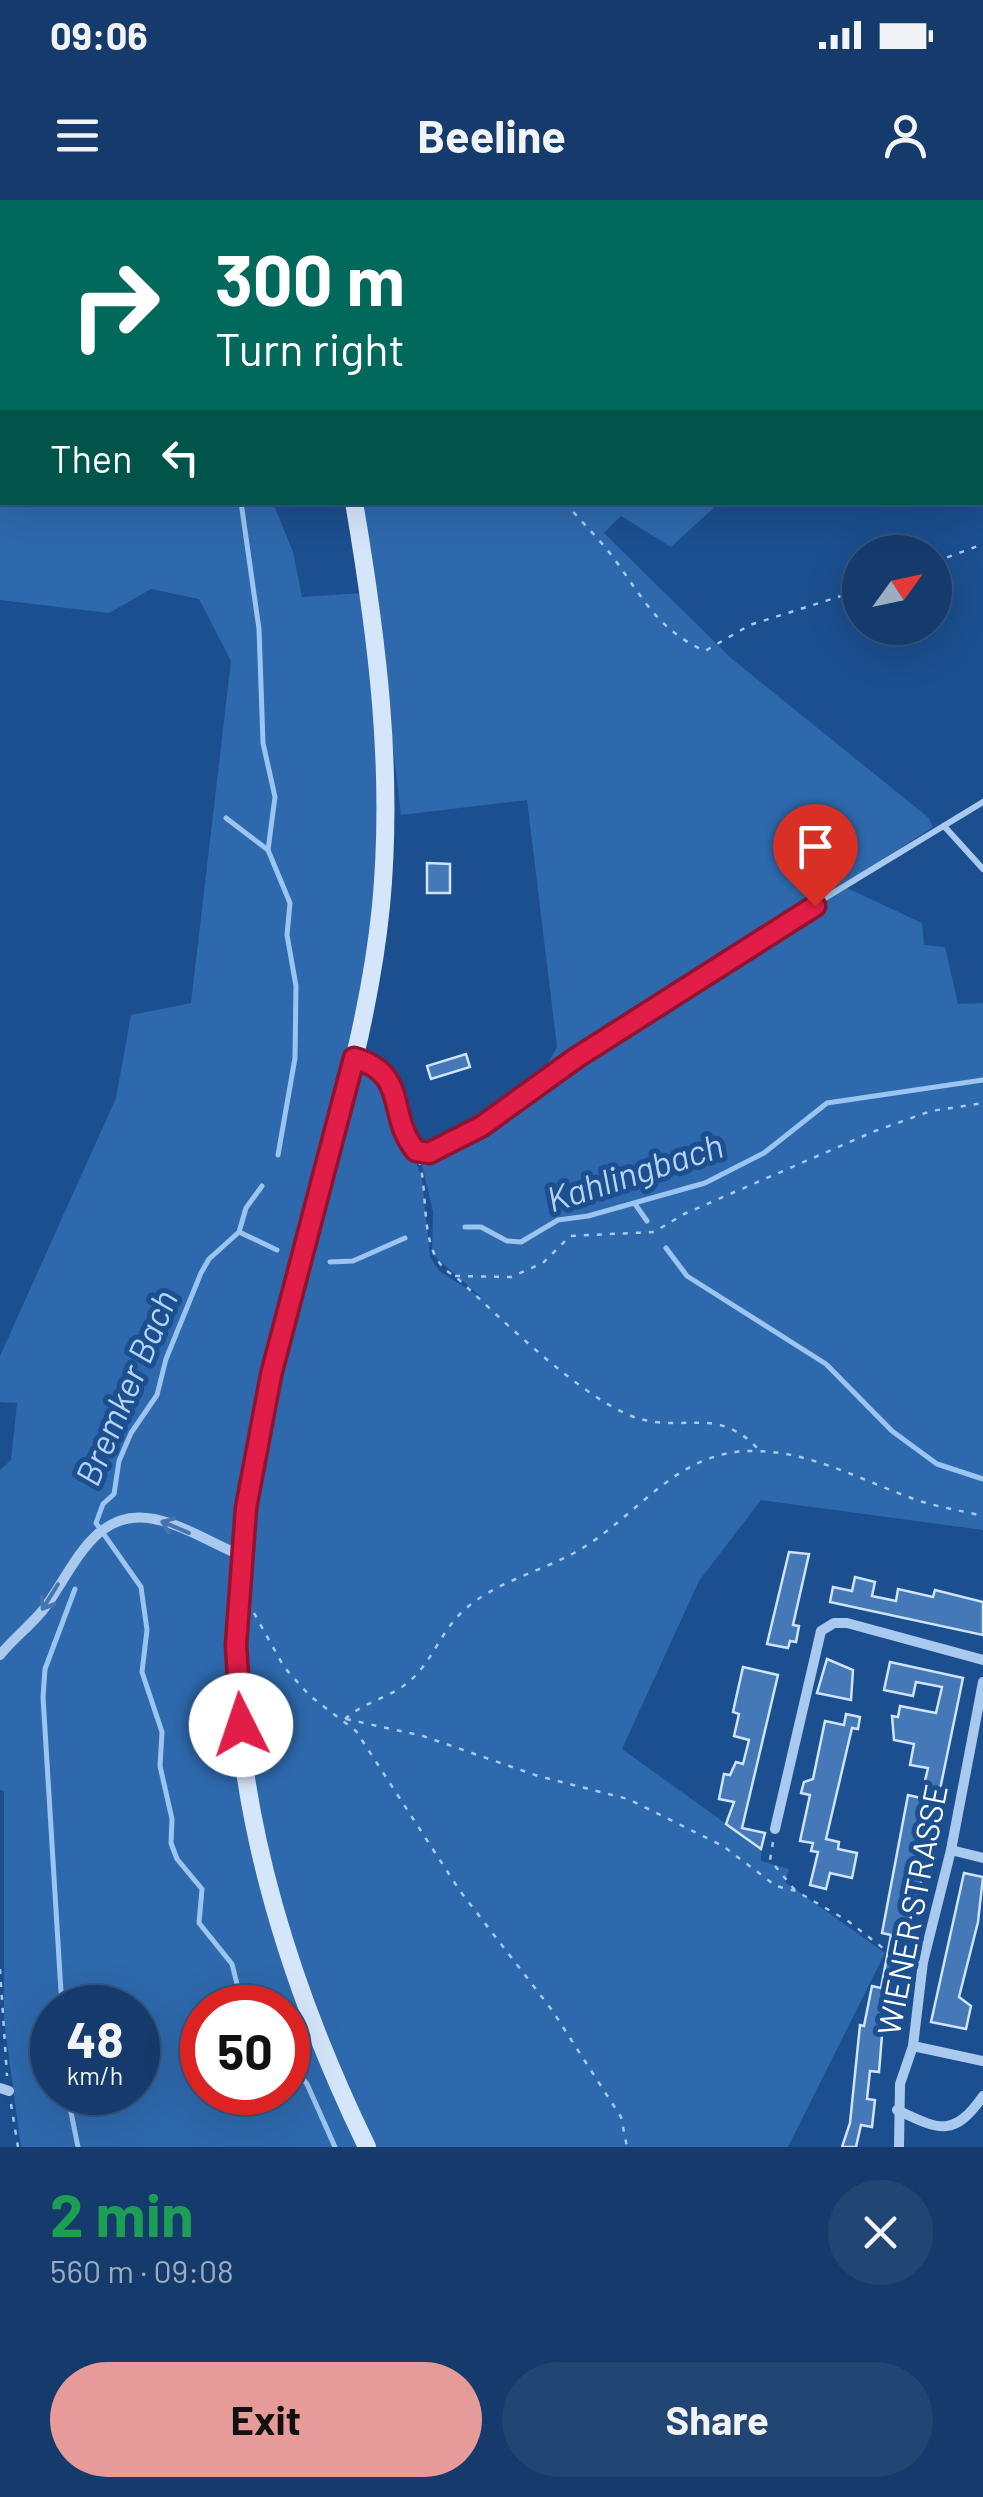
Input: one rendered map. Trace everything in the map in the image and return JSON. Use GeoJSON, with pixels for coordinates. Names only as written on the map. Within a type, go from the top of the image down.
{"type":"FeatureCollection","features":[{"type":"Feature","properties":{"kind":"main road"},"geometry":{"type":"LineString","coordinates":[[354,505],[379,671],[388,794],[380,910],[354,1058],[271,1375],[240,1555],[236,1645],[244,1764],[265,1882],[302,1998],[367,2147]]}},
{"type":"Feature","properties":{"kind":"street"},"geometry":{"type":"LineString","coordinates":[[0,1654],[42,1610],[72,1561],[94,1536],[108,1527],[126,1520],[152,1518],[240,1555]]}},
{"type":"Feature","properties":{"kind":"street"},"geometry":{"type":"LineString","coordinates":[[775,1829],[821,1631],[826,1626],[846,1623],[983,1660]]}},
{"type":"Feature","properties":{"kind":"street","name":"WIENER STRASSE"},"geometry":{"type":"LineString","coordinates":[[899,2147],[900,2084],[913,2046],[923,1962],[951,1850],[983,1682]]}},
{"type":"Feature","properties":{"kind":"street"},"geometry":{"type":"LineString","coordinates":[[951,1850],[983,1858]]}},
{"type":"Feature","properties":{"kind":"street"},"geometry":{"type":"LineString","coordinates":[[913,2046],[983,2061]]}},
{"type":"Feature","properties":{"kind":"street"},"geometry":{"type":"LineString","coordinates":[[898,2110],[926,2125],[950,2127],[969,2115],[983,2096]]}},
{"type":"Feature","properties":{"kind":"lane"},"geometry":{"type":"LineString","coordinates":[[354,1058],[373,1064],[388,1075],[408,1139],[416,1151],[429,1153],[482,1126],[718,965],[983,802]]}},
{"type":"Feature","properties":{"kind":"lane"},"geometry":{"type":"LineString","coordinates":[[944,826],[983,868]]}},
{"type":"Feature","properties":{"kind":"path"},"geometry":{"type":"LineString","coordinates":[[567,505],[612,556],[636,595],[677,638],[705,650],[750,626],[842,596]]}},
{"type":"Feature","properties":{"kind":"path"},"geometry":{"type":"LineString","coordinates":[[952,556],[983,544]]}},
{"type":"Feature","properties":{"kind":"path"},"geometry":{"type":"LineString","coordinates":[[455,1276],[511,1277],[543,1263],[570,1236],[654,1232],[684,1214],[875,1131],[932,1111],[983,1103]]}},
{"type":"Feature","properties":{"kind":"path"},"geometry":{"type":"LineString","coordinates":[[416,1151],[428,1203],[430,1254],[440,1268],[455,1276],[545,1356],[613,1404],[638,1418],[702,1420],[730,1427],[760,1451]]}},
{"type":"Feature","properties":{"kind":"path"},"geometry":{"type":"LineString","coordinates":[[345,1719],[360,1705],[394,1693],[417,1674],[462,1612],[496,1588],[574,1553],[675,1474],[728,1452],[760,1451],[808,1458],[925,1502],[983,1516]]}},
{"type":"Feature","properties":{"kind":"path"},"geometry":{"type":"LineString","coordinates":[[252,1607],[284,1667],[310,1696],[345,1719],[422,1736],[538,1776],[628,1799],[723,1846],[776,1886],[796,1891],[848,1921],[888,1952],[923,1962]]}},
{"type":"Feature","properties":{"kind":"path"},"geometry":{"type":"LineString","coordinates":[[345,1719],[460,1890],[591,2067],[621,2117],[627,2147]]}},
{"type":"Feature","properties":{"kind":"path"},"geometry":{"type":"LineString","coordinates":[[775,1829],[770,1860],[796,1891]]}},
{"type":"Feature","properties":{"kind":"path"},"geometry":{"type":"LineString","coordinates":[[0,1969],[4,2090],[18,2147]]}},
{"type":"Feature","properties":{"kind":"shaded area"},"geometry":{"type":"Polygon","coordinates":[[[0,505],[274,505],[293,552],[302,597],[363,593],[379,671],[380,910],[278,1377],[360,1063],[386,1077],[422,1179],[430,1257],[439,1271],[482,1298],[432,1254],[433,1211],[419,1153],[440,1151],[464,1139],[632,1024],[847,888],[922,923],[924,945],[945,947],[958,1004],[983,1003],[983,1530],[761,1500],[699,1581],[622,1749],[761,1849],[761,1861],[789,1869],[785,1882],[885,1953],[788,2147],[21,2147],[4,2021],[4,1791],[0,1790],[0,1470],[11,1460],[17,1403],[0,1402],[0,1356],[116,1098],[131,1015],[191,1003],[231,661],[199,599],[151,589],[109,613],[0,600],[0,505]]]}},
{"type":"Feature","properties":{"kind":"shaded area"},"geometry":{"type":"Polygon","coordinates":[[[364,505],[717,505],[671,547],[621,516],[604,533],[732,659],[929,818],[933,827],[538,1081],[557,1047],[527,800],[401,815],[364,505]]]}},
{"type":"Feature","properties":{"kind":"building"},"geometry":{"type":"Polygon","coordinates":[[[427,863],[450,864],[450,893],[427,893],[427,863]]]}},
{"type":"Feature","properties":{"kind":"building"},"geometry":{"type":"Polygon","coordinates":[[[466,1054],[470,1067],[431,1079],[427,1066],[466,1054]]]}},
{"type":"Feature","properties":{"kind":"building"},"geometry":{"type":"Polygon","coordinates":[[[789,1552],[809,1554],[793,1625],[799,1626],[796,1642],[790,1641],[788,1648],[767,1644],[789,1552]]]}},
{"type":"Feature","properties":{"kind":"building"},"geometry":{"type":"Polygon","coordinates":[[[855,1577],[875,1582],[872,1596],[896,1601],[898,1589],[933,1597],[935,1590],[983,1602],[983,1635],[830,1602],[833,1587],[852,1591],[855,1577]]]}},
{"type":"Feature","properties":{"kind":"building"},"geometry":{"type":"Polygon","coordinates":[[[827,1659],[853,1670],[851,1700],[817,1693],[827,1659]]]}},
{"type":"Feature","properties":{"kind":"building"},"geometry":{"type":"Polygon","coordinates":[[[890,1662],[963,1678],[917,1901],[903,1938],[888,2024],[883,2023],[879,2072],[870,2071],[867,2099],[875,2100],[872,2127],[861,2125],[856,2147],[842,2147],[850,2123],[860,2025],[864,2026],[872,1986],[881,1988],[891,1935],[882,1933],[908,1795],[921,1798],[928,1768],[910,1765],[914,1744],[894,1740],[892,1716],[898,1717],[900,1706],[936,1713],[942,1687],[916,1682],[913,1696],[884,1690],[890,1662]]]}},
{"type":"Feature","properties":{"kind":"building"},"geometry":{"type":"Polygon","coordinates":[[[743,1667],[778,1675],[742,1828],[765,1833],[761,1849],[726,1824],[734,1802],[719,1799],[724,1774],[730,1775],[736,1762],[743,1764],[749,1740],[734,1736],[739,1714],[733,1712],[743,1667]]]}},
{"type":"Feature","properties":{"kind":"building"},"geometry":{"type":"Polygon","coordinates":[[[846,1714],[860,1717],[858,1729],[852,1728],[826,1839],[839,1842],[838,1849],[857,1853],[852,1878],[830,1873],[826,1889],[810,1885],[818,1852],[811,1851],[813,1843],[800,1841],[810,1795],[801,1793],[804,1782],[813,1779],[825,1721],[844,1725],[846,1714]]]}},
{"type":"Feature","properties":{"kind":"building"},"geometry":{"type":"Polygon","coordinates":[[[964,1873],[983,1877],[978,1922],[959,1997],[971,2006],[966,2029],[931,2022],[964,1873]]]}},
{"type":"Feature","properties":{"kind":"waterway","name":"Bremker Bach"},"geometry":{"type":"LineString","coordinates":[[241,505],[259,629],[263,743],[275,797],[268,850],[290,903],[287,935],[296,986],[295,1058],[278,1155]]}},
{"type":"Feature","properties":{"kind":"waterway"},"geometry":{"type":"LineString","coordinates":[[226,818],[268,850]]}},
{"type":"Feature","properties":{"kind":"waterway","name":"Kahlingbach"},"geometry":{"type":"LineString","coordinates":[[465,1227],[481,1227],[507,1241],[521,1242],[558,1220],[588,1216],[705,1183],[764,1153],[827,1103],[983,1080]]}},
{"type":"Feature","properties":{"kind":"waterway","name":"Bremker Bach"},"geometry":{"type":"LineString","coordinates":[[237,1985],[232,1964],[199,1923],[202,1889],[177,1859],[171,1843],[172,1819],[160,1766],[162,1732],[142,1672],[147,1630],[141,1587],[96,1523],[103,1504],[114,1494],[119,1461],[131,1433],[157,1395],[166,1359],[201,1273],[209,1259],[239,1232],[246,1208],[262,1186]]}},
{"type":"Feature","properties":{"kind":"waterway"},"geometry":{"type":"LineString","coordinates":[[635,1204],[647,1221]]}},
{"type":"Feature","properties":{"kind":"waterway"},"geometry":{"type":"LineString","coordinates":[[239,1232],[277,1250]]}},
{"type":"Feature","properties":{"kind":"waterway"},"geometry":{"type":"LineString","coordinates":[[330,1262],[353,1261],[405,1238]]}},
{"type":"Feature","properties":{"kind":"waterway"},"geometry":{"type":"LineString","coordinates":[[666,1248],[687,1276],[826,1364],[892,1431],[937,1464],[983,1479]]}},
{"type":"Feature","properties":{"kind":"waterway"},"geometry":{"type":"LineString","coordinates":[[61,1985],[43,1697],[45,1669],[75,1589]]}},
{"type":"Feature","properties":{"kind":"waterway","name":"Bremker Bach"},"geometry":{"type":"LineString","coordinates":[[310,2091],[335,2147]]}},
{"type":"Feature","properties":{"kind":"waterway"},"geometry":{"type":"LineString","coordinates":[[72,2115],[78,2147]]}},
{"type":"Feature","properties":{"kind":"route"},"geometry":{"type":"LineString","coordinates":[[241,1725],[236,1645],[246,1508],[271,1375],[354,1058],[373,1064],[388,1075],[408,1139],[416,1151],[429,1153],[482,1126],[576,1058],[815,906]]}}]}
